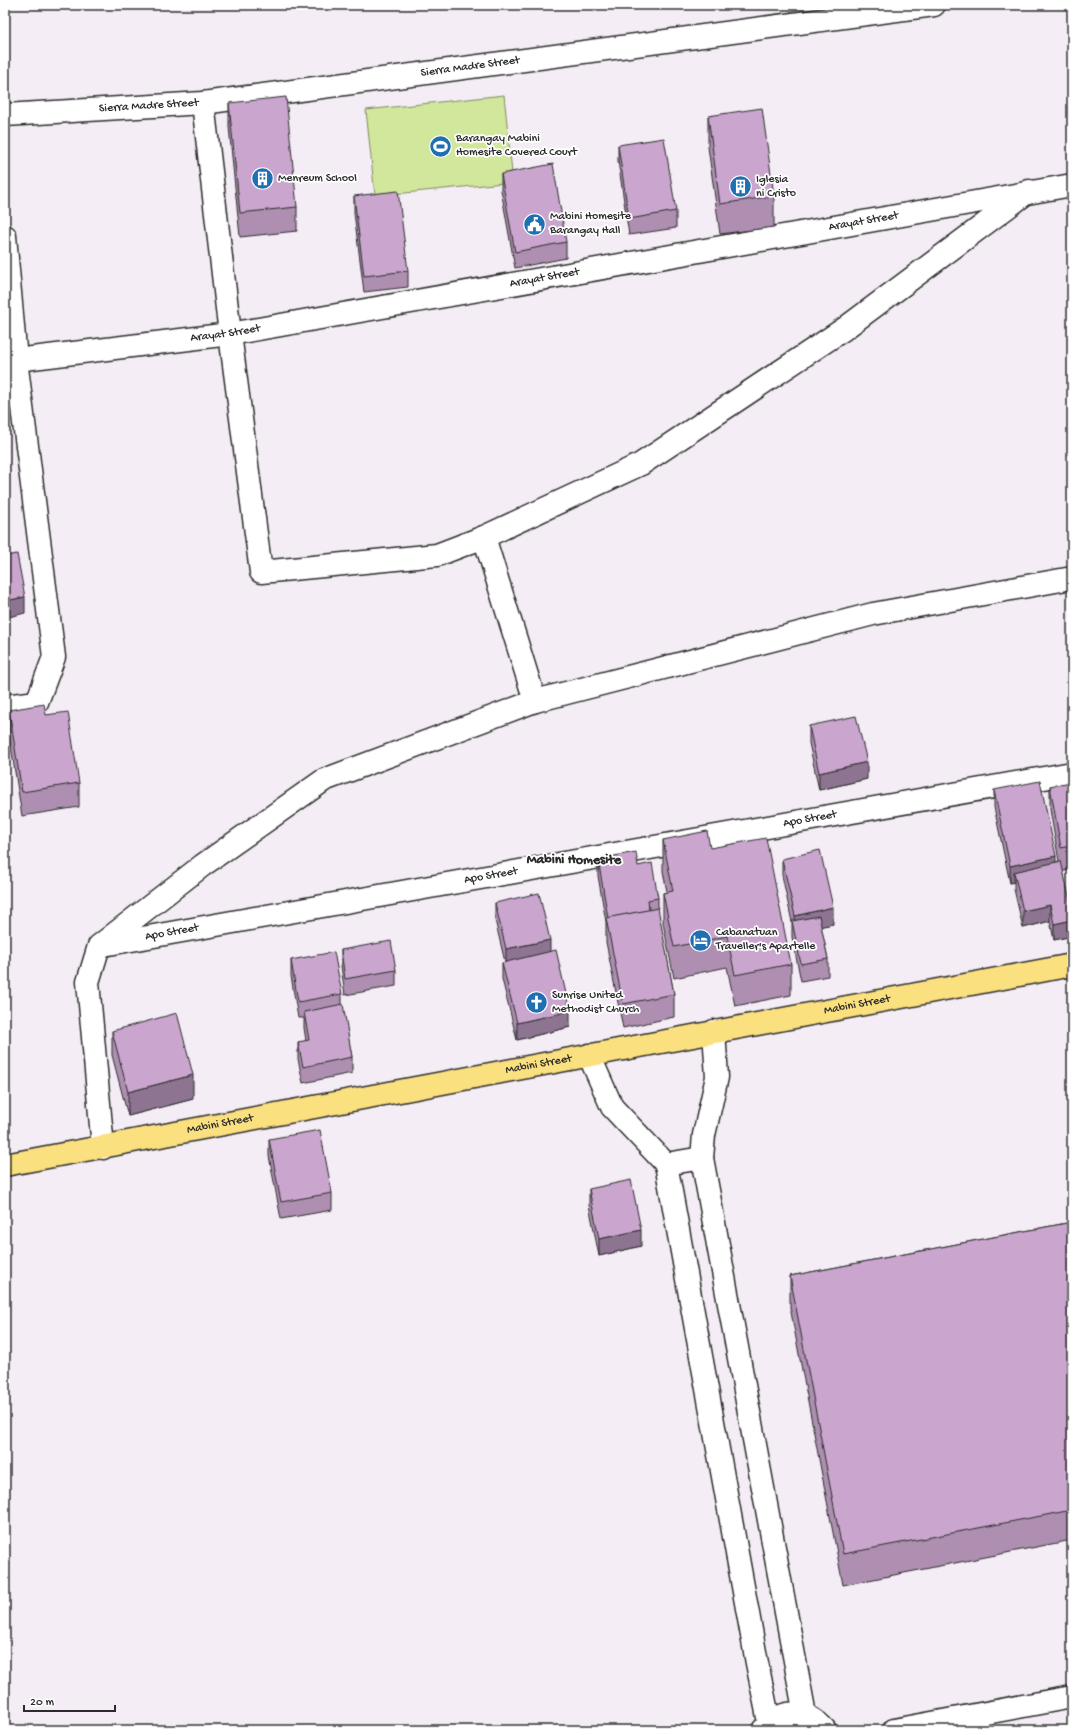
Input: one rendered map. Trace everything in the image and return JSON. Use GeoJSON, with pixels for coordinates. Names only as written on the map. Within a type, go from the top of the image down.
{"type":"FeatureCollection","features":[{"type":"Feature","properties":{"kind":"main road","name":"Mabini Street"},"geometry":{"type":"LineString","coordinates":[[5,1165],[103,1148],[1072,965]]}},
{"type":"Feature","properties":{"kind":"street","name":"Sierra Madre Street"},"geometry":{"type":"LineString","coordinates":[[5,115],[203,103],[934,5]]}},
{"type":"Feature","properties":{"kind":"street"},"geometry":{"type":"LineString","coordinates":[[203,103],[230,334],[261,572],[437,555],[484,537],[641,464],[844,329],[1029,191]]}},
{"type":"Feature","properties":{"kind":"street","name":"Arayat Street"},"geometry":{"type":"LineString","coordinates":[[16,360],[230,334],[1029,191],[1072,185]]}},
{"type":"Feature","properties":{"kind":"street"},"geometry":{"type":"LineString","coordinates":[[5,236],[16,360],[54,657],[37,702],[5,706]]}},
{"type":"Feature","properties":{"kind":"street"},"geometry":{"type":"LineString","coordinates":[[484,537],[535,701]]}},
{"type":"Feature","properties":{"kind":"street"},"geometry":{"type":"LineString","coordinates":[[103,1148],[88,982],[100,946],[202,865],[324,780],[535,701],[872,614],[1072,578]]}},
{"type":"Feature","properties":{"kind":"street","name":"Apo Street"},"geometry":{"type":"LineString","coordinates":[[100,946],[1072,773]]}},
{"type":"Feature","properties":{"kind":"street"},"geometry":{"type":"LineString","coordinates":[[714,1032],[717,1077],[704,1135],[702,1158],[805,1715]]}},
{"type":"Feature","properties":{"kind":"street"},"geometry":{"type":"LineString","coordinates":[[589,1055],[612,1106],[666,1164],[757,1663],[766,1726],[780,1716],[792,1713],[805,1715],[816,1721],[825,1730]]}},
{"type":"Feature","properties":{"kind":"street"},"geometry":{"type":"LineString","coordinates":[[666,1164],[702,1158]]}},
{"type":"Feature","properties":{"kind":"street"},"geometry":{"type":"LineString","coordinates":[[894,1730],[1072,1697]]}},
{"type":"Feature","properties":{"kind":"green space","name":"Barangay Mabini Homesite Covered Court"},"geometry":{"type":"Polygon","coordinates":[[[504,95],[513,182],[375,196],[366,110],[504,95]]]}},
{"type":"Feature","properties":{"kind":"building","name":"Menreum School"},"geometry":{"type":"Polygon","coordinates":[[[286,97],[297,207],[240,213],[229,103],[286,97]]]}},
{"type":"Feature","properties":{"kind":"building","name":"Iglesia ni Cristo"},"geometry":{"type":"Polygon","coordinates":[[[762,108],[774,196],[720,204],[708,116],[762,108]]]}},
{"type":"Feature","properties":{"kind":"building"},"geometry":{"type":"Polygon","coordinates":[[[664,138],[676,211],[629,219],[618,145],[664,138]]]}},
{"type":"Feature","properties":{"kind":"building","name":"Mabini Homesite Barangay Hall"},"geometry":{"type":"Polygon","coordinates":[[[553,164],[566,242],[515,252],[501,174],[553,164]]]}},
{"type":"Feature","properties":{"kind":"building"},"geometry":{"type":"Polygon","coordinates":[[[398,191],[408,271],[364,276],[354,196],[398,191]]]}},
{"type":"Feature","properties":{"kind":"building"},"geometry":{"type":"Polygon","coordinates":[[[17,554],[25,597],[5,601],[5,556],[17,554]]]}},
{"type":"Feature","properties":{"kind":"building"},"geometry":{"type":"Polygon","coordinates":[[[44,704],[46,715],[68,712],[79,783],[22,792],[9,710],[44,704]]]}},
{"type":"Feature","properties":{"kind":"building"},"geometry":{"type":"Polygon","coordinates":[[[856,716],[867,762],[819,773],[809,726],[856,716]]]}},
{"type":"Feature","properties":{"kind":"building"},"geometry":{"type":"Polygon","coordinates":[[[1040,781],[1056,856],[1010,866],[994,790],[1040,781]]]}},
{"type":"Feature","properties":{"kind":"building"},"geometry":{"type":"Polygon","coordinates":[[[1072,782],[1072,857],[1070,846],[1061,848],[1050,786],[1072,782]]]}},
{"type":"Feature","properties":{"kind":"building"},"geometry":{"type":"Polygon","coordinates":[[[707,831],[710,848],[766,838],[791,964],[735,975],[727,936],[674,947],[663,893],[673,891],[663,840],[707,831]]]}},
{"type":"Feature","properties":{"kind":"building"},"geometry":{"type":"Polygon","coordinates":[[[820,850],[833,907],[795,916],[782,859],[820,850]]]}},
{"type":"Feature","properties":{"kind":"building"},"geometry":{"type":"Polygon","coordinates":[[[636,852],[638,866],[652,863],[658,898],[648,900],[649,910],[608,918],[598,859],[636,852]]]}},
{"type":"Feature","properties":{"kind":"building"},"geometry":{"type":"Polygon","coordinates":[[[1061,861],[1072,911],[1072,920],[1054,924],[1050,905],[1023,911],[1014,872],[1061,861]]]}},
{"type":"Feature","properties":{"kind":"building"},"geometry":{"type":"Polygon","coordinates":[[[539,893],[550,940],[506,949],[495,903],[539,893]]]}},
{"type":"Feature","properties":{"kind":"building"},"geometry":{"type":"Polygon","coordinates":[[[658,908],[674,994],[623,1004],[606,918],[658,908]]]}},
{"type":"Feature","properties":{"kind":"building"},"geometry":{"type":"Polygon","coordinates":[[[819,916],[828,959],[801,964],[792,921],[819,916]]]}},
{"type":"Feature","properties":{"kind":"building"},"geometry":{"type":"Polygon","coordinates":[[[391,941],[396,970],[345,979],[341,950],[391,941]]]}},
{"type":"Feature","properties":{"kind":"building","name":"Sunrise United Methodist Church"},"geometry":{"type":"Polygon","coordinates":[[[556,950],[570,1011],[517,1023],[502,963],[556,950]]]}},
{"type":"Feature","properties":{"kind":"building"},"geometry":{"type":"Polygon","coordinates":[[[334,952],[342,994],[298,1002],[291,960],[334,952]]]}},
{"type":"Feature","properties":{"kind":"building"},"geometry":{"type":"Polygon","coordinates":[[[343,1004],[352,1057],[303,1067],[298,1042],[309,1040],[304,1012],[343,1004]]]}},
{"type":"Feature","properties":{"kind":"building"},"geometry":{"type":"Polygon","coordinates":[[[177,1013],[193,1075],[128,1092],[112,1031],[177,1013]]]}},
{"type":"Feature","properties":{"kind":"building"},"geometry":{"type":"Polygon","coordinates":[[[320,1130],[332,1193],[281,1202],[269,1139],[320,1130]]]}},
{"type":"Feature","properties":{"kind":"building"},"geometry":{"type":"Polygon","coordinates":[[[631,1180],[641,1230],[599,1239],[589,1189],[631,1180]]]}},
{"type":"Feature","properties":{"kind":"building"},"geometry":{"type":"Polygon","coordinates":[[[1072,1222],[1072,1510],[843,1554],[790,1276],[1072,1222]]]}},
{"type":"Feature","properties":{"kind":"place","name":"Barangay Mabini Homesite Covered Court"},"geometry":{"type":"Point","coordinates":[440,146]}},
{"type":"Feature","properties":{"kind":"place","name":"Menreum School"},"geometry":{"type":"Point","coordinates":[263,179]}},
{"type":"Feature","properties":{"kind":"place","name":"Iglesia ni Cristo"},"geometry":{"type":"Point","coordinates":[741,187]}},
{"type":"Feature","properties":{"kind":"place","name":"Mabini Homesite Barangay Hall"},"geometry":{"type":"Point","coordinates":[534,224]}},
{"type":"Feature","properties":{"kind":"place","name":"Cabanatuan Traveller's Apartelle"},"geometry":{"type":"Point","coordinates":[701,940]}},
{"type":"Feature","properties":{"kind":"place","name":"Sunrise United Methodist Church"},"geometry":{"type":"Point","coordinates":[536,1003]}},
{"type":"Feature","properties":{"kind":"district","name":"Mabini Homesite"},"geometry":{"type":"Point","coordinates":[574,860]}}]}
